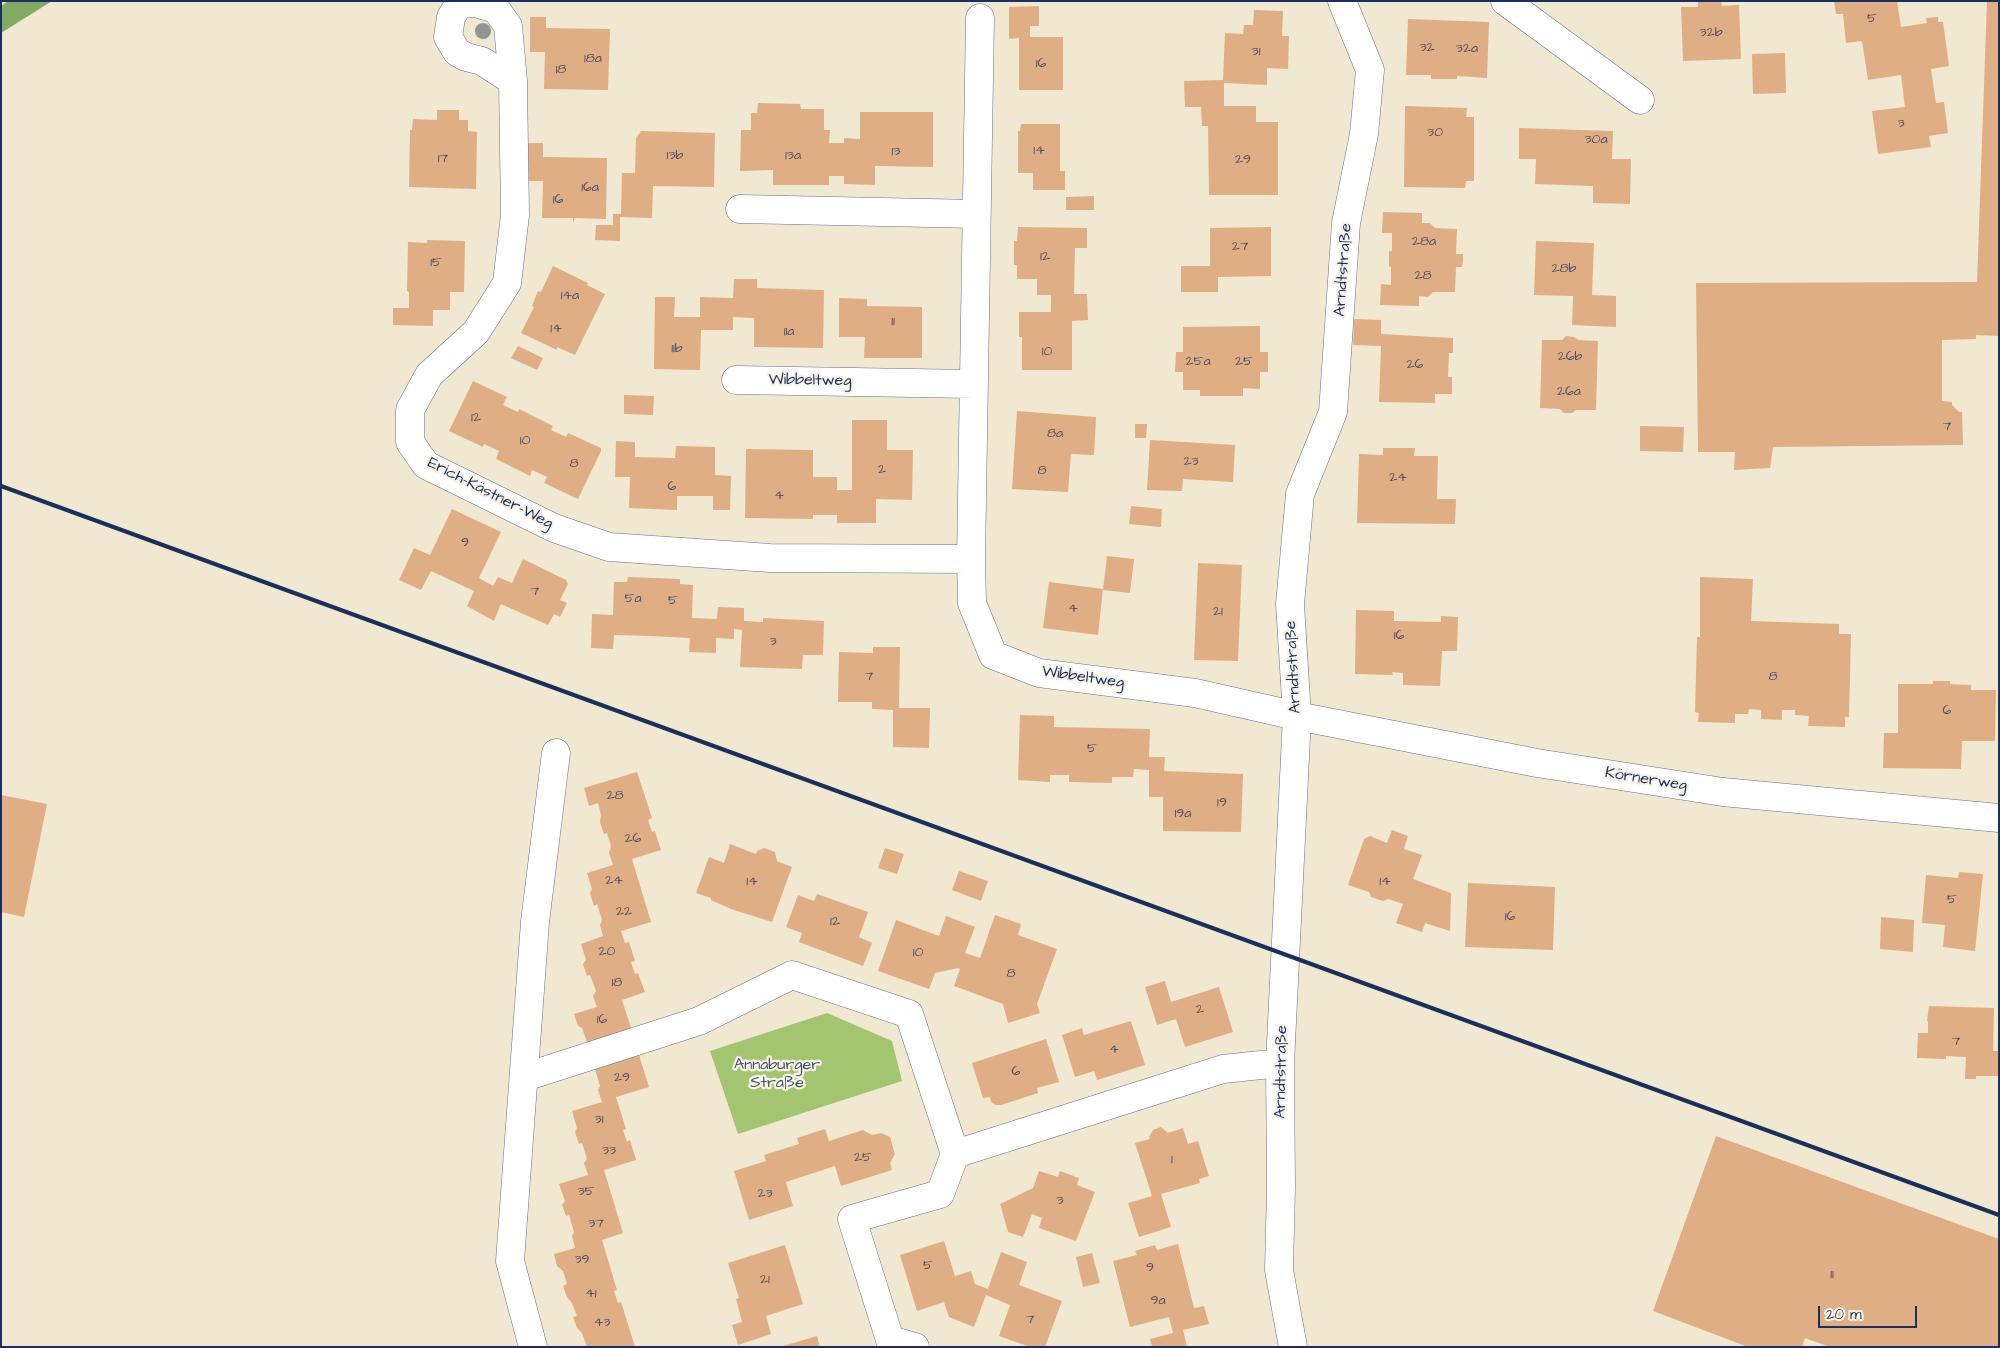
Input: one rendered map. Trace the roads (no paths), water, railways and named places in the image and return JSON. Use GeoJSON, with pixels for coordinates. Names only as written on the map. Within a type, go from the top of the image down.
{"type":"FeatureCollection","features":[{"type":"Feature","properties":{"kind":"street","name":"Arndtstraße"},"geometry":{"type":"LineString","coordinates":[[1294,1347],[1278,1270],[1281,1187],[1280,1063],[1297,716],[1290,604],[1300,494],[1333,412],[1346,223],[1364,134],[1370,70],[1342,1]]}},
{"type":"Feature","properties":{"kind":"street"},"geometry":{"type":"LineString","coordinates":[[1505,1],[1640,100]]}},
{"type":"Feature","properties":{"kind":"street","name":"Wibbeltweg"},"geometry":{"type":"LineString","coordinates":[[980,18],[971,559],[972,603],[993,655],[1040,674],[1195,692],[1297,716]]}},
{"type":"Feature","properties":{"kind":"street","name":"Erich-Kästner-Weg"},"geometry":{"type":"LineString","coordinates":[[513,81],[515,215],[507,283],[476,332],[429,375],[410,410],[410,442],[426,465],[554,528],[609,546],[770,558],[971,559]]}},
{"type":"Feature","properties":{"kind":"street"},"geometry":{"type":"LineString","coordinates":[[740,209],[976,214]]}},
{"type":"Feature","properties":{"kind":"street","name":"Wibbeltweg"},"geometry":{"type":"LineString","coordinates":[[736,380],[974,384]]}},
{"type":"Feature","properties":{"kind":"street","name":"Körnerweg"},"geometry":{"type":"LineString","coordinates":[[1297,716],[1538,763],[1724,792],[1999,818]]}},
{"type":"Feature","properties":{"kind":"street"},"geometry":{"type":"LineString","coordinates":[[533,1347],[510,1261],[535,922],[556,752]]}},
{"type":"Feature","properties":{"kind":"street"},"geometry":{"type":"LineString","coordinates":[[525,1077],[699,1021],[792,975],[909,1014],[955,1154],[940,1194],[852,1219],[890,1340],[915,1347]]}},
{"type":"Feature","properties":{"kind":"street"},"geometry":{"type":"LineString","coordinates":[[955,1154],[1223,1069],[1280,1063]]}},
{"type":"Feature","properties":{"kind":"railway"},"geometry":{"type":"LineString","coordinates":[[1,486],[1999,1215]]}},
{"type":"Feature","properties":{"kind":"park label","name":"Annaburger Straße"},"geometry":{"type":"Point","coordinates":[777,1075]}}]}
